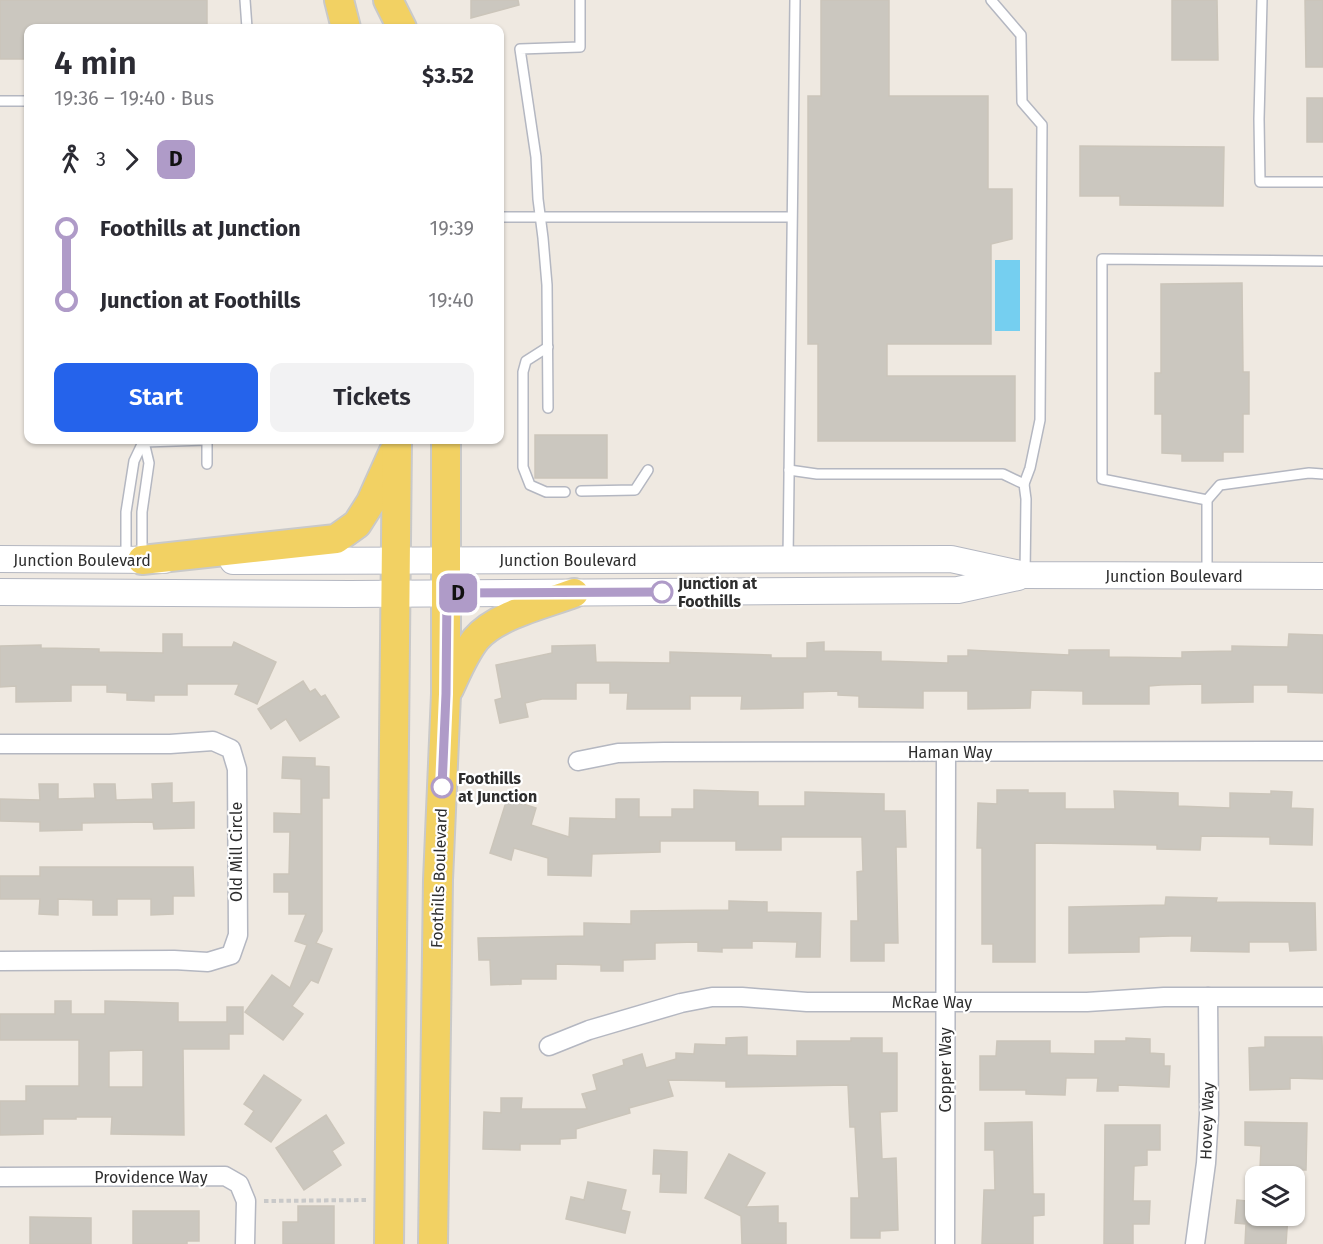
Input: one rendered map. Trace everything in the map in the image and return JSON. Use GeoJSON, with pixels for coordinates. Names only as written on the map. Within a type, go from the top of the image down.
{"type":"FeatureCollection","features":[{"type":"Feature","properties":{"kind":"main road"},"geometry":{"type":"LineString","coordinates":[[339,0],[345,24]]}},
{"type":"Feature","properties":{"kind":"main road"},"geometry":{"type":"LineString","coordinates":[[388,0],[400,24]]}},
{"type":"Feature","properties":{"kind":"main road"},"geometry":{"type":"LineString","coordinates":[[405,0],[408,24]]}},
{"type":"Feature","properties":{"kind":"main road"},"geometry":{"type":"LineString","coordinates":[[134,560],[336,539],[357,524],[372,502],[396,444]]}},
{"type":"Feature","properties":{"kind":"main road"},"geometry":{"type":"LineString","coordinates":[[389,1244],[397,444]]}},
{"type":"Feature","properties":{"kind":"main road","name":"Foothills Boulevard"},"geometry":{"type":"LineString","coordinates":[[433,1244],[438,879],[446,694],[446,444]]}},
{"type":"Feature","properties":{"kind":"main road","name":"Junction Boulevard"},"geometry":{"type":"LineString","coordinates":[[0,559],[397,561],[951,559],[1025,575],[1323,576]]}},
{"type":"Feature","properties":{"kind":"main road","name":"Junction Boulevard"},"geometry":{"type":"LineString","coordinates":[[0,592],[397,594],[958,590],[1025,575]]}},
{"type":"Feature","properties":{"kind":"main road"},"geometry":{"type":"LineString","coordinates":[[446,694],[478,637],[502,620],[574,592]]}},
{"type":"Feature","properties":{"kind":"street","name":"Old Mill Circle"},"geometry":{"type":"LineString","coordinates":[[0,744],[170,744],[213,741],[231,748],[237,769],[238,935],[231,955],[208,962],[0,961]]}},
{"type":"Feature","properties":{"kind":"street","name":"Haman Way"},"geometry":{"type":"LineString","coordinates":[[578,761],[618,753],[664,752],[1323,751]]}},
{"type":"Feature","properties":{"kind":"street","name":"Copper Way"},"geometry":{"type":"LineString","coordinates":[[945,1244],[946,752]]}},
{"type":"Feature","properties":{"kind":"street","name":"McRae Way"},"geometry":{"type":"LineString","coordinates":[[549,1046],[599,1027],[681,1003],[712,997],[807,1002],[1087,1002],[1323,997]]}},
{"type":"Feature","properties":{"kind":"street","name":"Hovey Way"},"geometry":{"type":"LineString","coordinates":[[1195,1244],[1206,1163],[1209,1114],[1208,998]]}},
{"type":"Feature","properties":{"kind":"street","name":"Providence Way"},"geometry":{"type":"LineString","coordinates":[[0,1177],[225,1176],[239,1184],[246,1201]]}},
{"type":"Feature","properties":{"kind":"street"},"geometry":{"type":"LineString","coordinates":[[245,1244],[246,1201]]}},
{"type":"Feature","properties":{"kind":"lane"},"geometry":{"type":"LineString","coordinates":[[245,0],[247,24]]}},
{"type":"Feature","properties":{"kind":"lane"},"geometry":{"type":"LineString","coordinates":[[548,408],[547,285],[536,157],[520,49],[580,47],[580,0]]}},
{"type":"Feature","properties":{"kind":"lane"},"geometry":{"type":"LineString","coordinates":[[788,559],[795,0]]}},
{"type":"Feature","properties":{"kind":"lane"},"geometry":{"type":"LineString","coordinates":[[991,0],[1021,35],[1023,102],[1042,125],[1040,420],[1030,468],[1024,484],[1026,499],[1025,575]]}},
{"type":"Feature","properties":{"kind":"lane"},"geometry":{"type":"LineString","coordinates":[[1262,0],[1260,182],[1323,182]]}},
{"type":"Feature","properties":{"kind":"lane"},"geometry":{"type":"LineString","coordinates":[[0,101],[24,101]]}},
{"type":"Feature","properties":{"kind":"lane"},"geometry":{"type":"LineString","coordinates":[[504,217],[791,217]]}},
{"type":"Feature","properties":{"kind":"lane"},"geometry":{"type":"LineString","coordinates":[[1207,500],[1102,479],[1102,259],[1323,261]]}},
{"type":"Feature","properties":{"kind":"lane"},"geometry":{"type":"LineString","coordinates":[[548,347],[526,361],[523,372],[523,467],[530,484],[546,492],[565,492]]}},
{"type":"Feature","properties":{"kind":"lane"},"geometry":{"type":"LineString","coordinates":[[134,560],[126,512],[134,460],[142,444]]}},
{"type":"Feature","properties":{"kind":"lane"},"geometry":{"type":"LineString","coordinates":[[134,560],[149,463],[145,444]]}},
{"type":"Feature","properties":{"kind":"lane"},"geometry":{"type":"LineString","coordinates":[[207,444],[207,464]]}},
{"type":"Feature","properties":{"kind":"lane"},"geometry":{"type":"LineString","coordinates":[[581,491],[635,490],[648,470]]}},
{"type":"Feature","properties":{"kind":"lane"},"geometry":{"type":"LineString","coordinates":[[789,470],[817,474],[1003,474],[1024,484]]}},
{"type":"Feature","properties":{"kind":"lane"},"geometry":{"type":"LineString","coordinates":[[1208,576],[1207,500],[1220,484],[1309,473],[1323,474]]}},
{"type":"Feature","properties":{"kind":"path"},"geometry":{"type":"LineString","coordinates":[[246,1201],[389,1200]]}},
{"type":"Feature","properties":{"kind":"water"},"geometry":{"type":"Polygon","coordinates":[[[995,260],[1020,260],[1020,331],[995,331],[995,260]]]}},
{"type":"Feature","properties":{"kind":"building"},"geometry":{"type":"Polygon","coordinates":[[[0,0],[207,0],[207,24],[24,24],[24,59],[0,59],[0,0]]]}},
{"type":"Feature","properties":{"kind":"building"},"geometry":{"type":"Polygon","coordinates":[[[471,0],[518,0],[519,5],[471,18],[471,0]]]}},
{"type":"Feature","properties":{"kind":"building"},"geometry":{"type":"Polygon","coordinates":[[[821,0],[889,0],[889,96],[988,96],[988,189],[1012,189],[1012,239],[991,244],[991,344],[887,344],[887,376],[1015,376],[1015,441],[818,441],[818,344],[808,344],[808,96],[821,96],[821,0]]]}},
{"type":"Feature","properties":{"kind":"building"},"geometry":{"type":"Polygon","coordinates":[[[1172,0],[1217,0],[1218,60],[1172,60],[1172,0]]]}},
{"type":"Feature","properties":{"kind":"building"},"geometry":{"type":"Polygon","coordinates":[[[1305,0],[1323,0],[1323,67],[1306,67],[1305,0]]]}},
{"type":"Feature","properties":{"kind":"building"},"geometry":{"type":"Polygon","coordinates":[[[1307,98],[1323,98],[1323,142],[1307,142],[1307,98]]]}},
{"type":"Feature","properties":{"kind":"building"},"geometry":{"type":"Polygon","coordinates":[[[1080,146],[1224,147],[1223,206],[1120,205],[1120,196],[1080,196],[1080,146]]]}},
{"type":"Feature","properties":{"kind":"building"},"geometry":{"type":"Polygon","coordinates":[[[1242,283],[1243,372],[1249,372],[1249,414],[1243,414],[1243,452],[1223,452],[1223,461],[1182,461],[1182,454],[1162,453],[1162,414],[1155,414],[1155,373],[1161,373],[1161,284],[1242,283]]]}},
{"type":"Feature","properties":{"kind":"building"},"geometry":{"type":"Polygon","coordinates":[[[535,435],[607,435],[607,478],[535,478],[535,435]]]}},
{"type":"Feature","properties":{"kind":"building"},"geometry":{"type":"Polygon","coordinates":[[[163,634],[182,634],[182,647],[232,647],[234,642],[276,662],[257,704],[235,694],[239,684],[187,684],[187,695],[154,695],[154,701],[127,700],[127,693],[107,692],[107,685],[71,685],[71,701],[16,702],[16,686],[0,687],[0,646],[41,645],[41,648],[99,649],[99,652],[163,653],[163,634]]]}},
{"type":"Feature","properties":{"kind":"building"},"geometry":{"type":"Polygon","coordinates":[[[1289,634],[1323,635],[1323,693],[1288,692],[1288,685],[1253,685],[1253,702],[1202,703],[1202,684],[1161,685],[1149,686],[1149,704],[1083,704],[1083,691],[1031,690],[1030,708],[968,709],[968,691],[923,691],[923,708],[859,707],[859,696],[838,695],[838,691],[803,692],[803,708],[741,709],[742,696],[690,696],[690,709],[627,709],[628,693],[610,693],[610,683],[576,683],[576,699],[542,699],[525,703],[528,717],[500,723],[495,700],[502,698],[496,665],[552,653],[552,646],[595,645],[596,662],[670,663],[670,652],[807,658],[807,643],[824,642],[824,651],[881,652],[881,661],[948,663],[948,656],[968,656],[968,650],[1069,655],[1069,650],[1109,650],[1109,657],[1182,658],[1182,652],[1232,651],[1232,646],[1288,647],[1289,634]]]}},
{"type":"Feature","properties":{"kind":"building"},"geometry":{"type":"Polygon","coordinates":[[[303,681],[310,692],[315,689],[321,697],[325,695],[339,717],[300,741],[286,719],[271,729],[258,709],[303,681]]]}},
{"type":"Feature","properties":{"kind":"building"},"geometry":{"type":"Polygon","coordinates":[[[283,757],[315,758],[315,766],[329,767],[329,798],[322,798],[322,931],[316,943],[332,949],[318,983],[311,980],[292,1006],[303,1014],[283,1040],[245,1012],[272,975],[290,988],[307,945],[295,941],[306,914],[289,914],[289,892],[274,892],[274,874],[289,874],[290,832],[274,832],[274,813],[301,814],[301,779],[282,778],[283,757]]]}},
{"type":"Feature","properties":{"kind":"building"},"geometry":{"type":"Polygon","coordinates":[[[172,783],[172,803],[194,802],[194,828],[154,829],[153,822],[82,823],[82,830],[40,831],[40,822],[0,821],[0,799],[40,800],[39,784],[58,784],[58,799],[95,798],[94,784],[115,784],[116,800],[153,799],[152,784],[172,783]]]}},
{"type":"Feature","properties":{"kind":"building"},"geometry":{"type":"Polygon","coordinates":[[[694,790],[758,792],[758,806],[805,806],[805,792],[884,794],[884,811],[905,811],[906,847],[896,847],[898,943],[884,943],[884,961],[851,961],[851,921],[858,921],[857,872],[863,871],[862,837],[781,837],[781,850],[736,850],[736,841],[660,841],[660,852],[592,854],[591,876],[548,875],[548,858],[514,848],[511,860],[490,853],[507,799],[536,808],[531,825],[569,837],[570,818],[616,819],[616,799],[639,799],[639,817],[672,817],[672,809],[694,809],[694,790]]]}},
{"type":"Feature","properties":{"kind":"building"},"geometry":{"type":"Polygon","coordinates":[[[997,790],[1065,793],[1065,809],[1115,809],[1114,791],[1178,793],[1178,806],[1230,808],[1230,793],[1292,792],[1291,808],[1313,809],[1312,845],[1270,844],[1270,837],[1201,836],[1200,850],[1157,849],[1157,845],[1035,843],[1035,962],[993,962],[993,944],[982,944],[982,848],[977,848],[978,803],[997,804],[997,790]]]}},
{"type":"Feature","properties":{"kind":"building"},"geometry":{"type":"Polygon","coordinates":[[[40,867],[193,867],[194,896],[173,896],[173,914],[151,915],[151,899],[117,899],[117,915],[93,915],[93,900],[58,899],[58,915],[39,914],[40,899],[0,899],[0,876],[40,876],[40,867]]]}},
{"type":"Feature","properties":{"kind":"building"},"geometry":{"type":"Polygon","coordinates":[[[1166,897],[1217,898],[1216,902],[1315,903],[1316,950],[1290,951],[1289,942],[1249,942],[1249,952],[1191,951],[1192,936],[1171,936],[1139,937],[1139,952],[1069,953],[1069,907],[1165,905],[1166,897]]]}},
{"type":"Feature","properties":{"kind":"building"},"geometry":{"type":"Polygon","coordinates":[[[729,901],[767,902],[767,912],[821,913],[820,957],[796,957],[797,942],[752,941],[752,948],[722,948],[722,952],[698,951],[698,942],[655,943],[655,959],[623,960],[623,971],[601,971],[601,965],[556,964],[556,979],[521,979],[521,984],[491,985],[490,960],[479,960],[478,938],[584,936],[584,923],[631,924],[631,911],[729,910],[729,901]]]}},
{"type":"Feature","properties":{"kind":"building"},"geometry":{"type":"Polygon","coordinates":[[[55,1001],[71,1001],[71,1014],[105,1014],[105,1001],[178,1003],[178,1022],[227,1022],[227,1007],[243,1007],[243,1034],[229,1034],[229,1049],[183,1049],[184,1135],[111,1134],[112,1117],[76,1117],[76,1119],[43,1119],[43,1134],[0,1135],[0,1101],[26,1101],[26,1086],[79,1086],[79,1040],[0,1040],[0,1014],[55,1014],[55,1001]],[[143,1050],[109,1051],[109,1087],[143,1087],[143,1050]]]}},
{"type":"Feature","properties":{"kind":"building"},"geometry":{"type":"Polygon","coordinates":[[[747,1037],[747,1055],[797,1056],[797,1041],[851,1041],[851,1038],[882,1038],[882,1053],[897,1053],[897,1111],[880,1112],[882,1159],[896,1158],[898,1230],[880,1231],[880,1238],[851,1238],[851,1198],[859,1198],[855,1127],[850,1127],[848,1085],[726,1087],[726,1081],[668,1080],[673,1096],[629,1108],[630,1113],[576,1129],[576,1138],[560,1139],[560,1144],[520,1144],[520,1150],[483,1149],[484,1112],[501,1113],[501,1098],[522,1098],[521,1109],[587,1109],[582,1094],[597,1090],[593,1075],[624,1065],[623,1060],[642,1054],[646,1068],[676,1059],[676,1053],[694,1054],[695,1044],[726,1045],[726,1038],[747,1037]]]}},
{"type":"Feature","properties":{"kind":"building"},"geometry":{"type":"Polygon","coordinates":[[[1265,1037],[1322,1037],[1323,1079],[1290,1078],[1290,1089],[1250,1090],[1249,1048],[1265,1047],[1265,1037]]]}},
{"type":"Feature","properties":{"kind":"building"},"geometry":{"type":"Polygon","coordinates":[[[1126,1038],[1150,1039],[1150,1053],[1164,1054],[1164,1066],[1170,1066],[1169,1087],[1118,1085],[1118,1091],[1097,1091],[1098,1078],[1066,1078],[1065,1095],[1026,1094],[1026,1090],[980,1090],[980,1056],[996,1056],[997,1041],[1050,1041],[1050,1053],[1095,1054],[1095,1041],[1126,1041],[1126,1038]]]}},
{"type":"Feature","properties":{"kind":"building"},"geometry":{"type":"Polygon","coordinates":[[[264,1075],[301,1100],[271,1142],[245,1124],[254,1111],[244,1104],[264,1075]]]}},
{"type":"Feature","properties":{"kind":"building"},"geometry":{"type":"Polygon","coordinates":[[[326,1115],[344,1143],[332,1151],[341,1165],[304,1190],[276,1148],[326,1115]]]}},
{"type":"Feature","properties":{"kind":"building"},"geometry":{"type":"Polygon","coordinates":[[[1032,1122],[1033,1194],[1044,1194],[1044,1215],[1033,1216],[1033,1244],[982,1244],[984,1190],[995,1190],[994,1150],[985,1150],[985,1123],[1032,1122]]]}},
{"type":"Feature","properties":{"kind":"building"},"geometry":{"type":"Polygon","coordinates":[[[1245,1122],[1307,1123],[1306,1170],[1305,1166],[1260,1166],[1261,1146],[1245,1145],[1245,1122]]]}},
{"type":"Feature","properties":{"kind":"building"},"geometry":{"type":"Polygon","coordinates":[[[1105,1125],[1160,1125],[1160,1150],[1147,1150],[1147,1165],[1134,1166],[1133,1201],[1150,1201],[1149,1224],[1133,1224],[1133,1244],[1104,1244],[1105,1125]]]}},
{"type":"Feature","properties":{"kind":"building"},"geometry":{"type":"Polygon","coordinates":[[[654,1150],[687,1152],[686,1193],[660,1192],[661,1174],[653,1174],[654,1150]]]}},
{"type":"Feature","properties":{"kind":"building"},"geometry":{"type":"Polygon","coordinates":[[[729,1154],[765,1173],[746,1207],[778,1206],[778,1223],[786,1223],[786,1244],[742,1244],[741,1216],[705,1198],[729,1154]]]}},
{"type":"Feature","properties":{"kind":"building"},"geometry":{"type":"Polygon","coordinates":[[[588,1182],[626,1190],[621,1210],[630,1212],[625,1233],[566,1219],[571,1197],[584,1200],[588,1182]]]}},
{"type":"Feature","properties":{"kind":"building"},"geometry":{"type":"Polygon","coordinates":[[[1237,1200],[1245,1201],[1245,1224],[1235,1223],[1237,1200]]]}},
{"type":"Feature","properties":{"kind":"building"},"geometry":{"type":"Polygon","coordinates":[[[298,1206],[334,1206],[334,1244],[283,1244],[283,1222],[298,1222],[298,1206]]]}},
{"type":"Feature","properties":{"kind":"building"},"geometry":{"type":"Polygon","coordinates":[[[133,1211],[199,1211],[199,1241],[187,1241],[187,1244],[133,1244],[133,1211]]]}},
{"type":"Feature","properties":{"kind":"building"},"geometry":{"type":"Polygon","coordinates":[[[30,1217],[91,1218],[91,1244],[30,1244],[30,1217]]]}},
{"type":"Feature","properties":{"kind":"building"},"geometry":{"type":"Polygon","coordinates":[[[1246,1226],[1287,1226],[1286,1244],[1245,1244],[1246,1226]]]}},
{"type":"Feature","properties":{"kind":"bus line","name":"D"},"geometry":{"type":"LineString","coordinates":[[442,787],[447,593],[662,592]]}},
{"type":"Feature","properties":{"kind":"place","name":"Junction at Foothills"},"geometry":{"type":"Point","coordinates":[662,592]}},
{"type":"Feature","properties":{"kind":"place","name":"Foothills at Junction"},"geometry":{"type":"Point","coordinates":[442,787]}}]}
